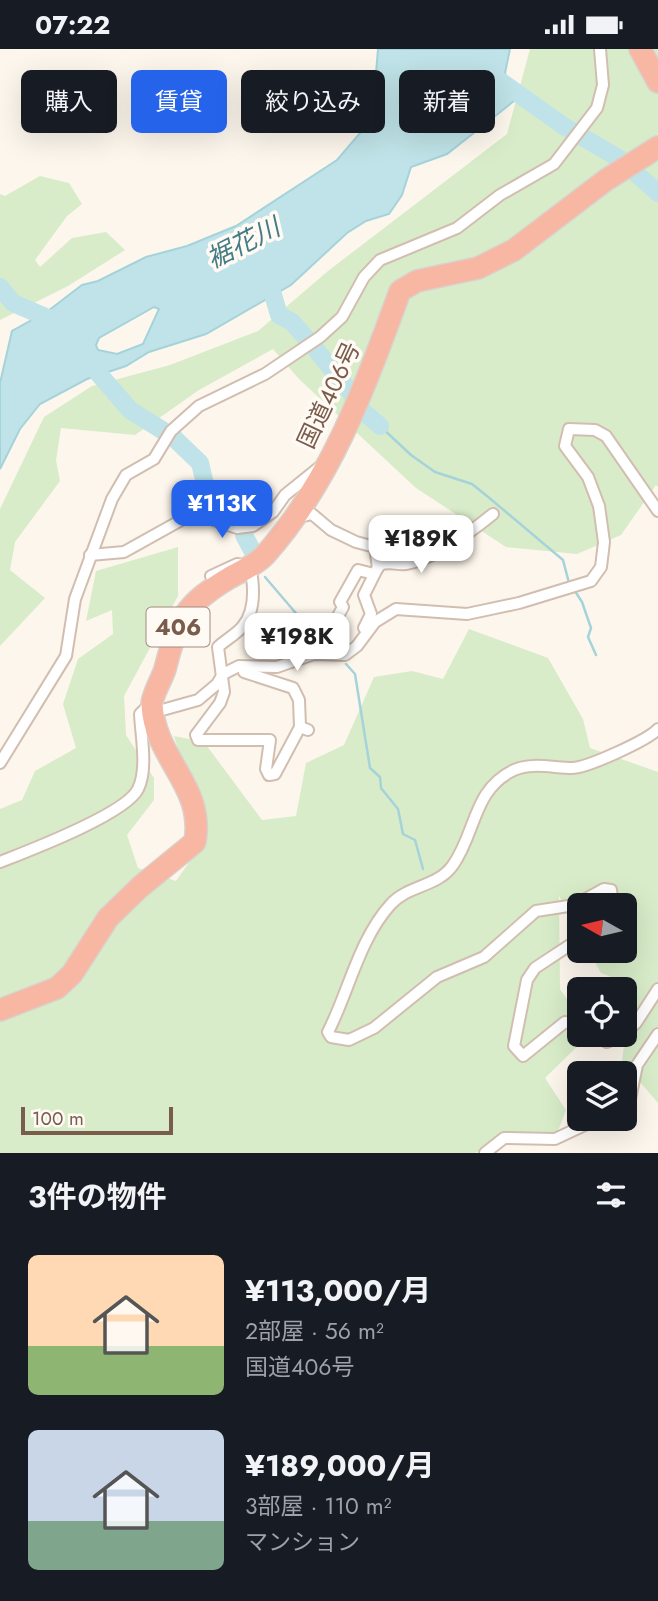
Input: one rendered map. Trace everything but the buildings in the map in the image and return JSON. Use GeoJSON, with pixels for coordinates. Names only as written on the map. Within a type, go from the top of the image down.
{"type":"FeatureCollection","features":[{"type":"Feature","properties":{"kind":"highway"},"geometry":{"type":"LineString","coordinates":[[640,49],[658,82]]}},
{"type":"Feature","properties":{"kind":"highway","name":"国道406号"},"geometry":{"type":"LineString","coordinates":[[154,707],[173,636],[187,608],[264,557],[329,461],[351,422],[400,291],[417,281],[478,268],[514,250],[606,180],[656,148]]}},
{"type":"Feature","properties":{"kind":"highway"},"geometry":{"type":"LineString","coordinates":[[0,1010],[57,988],[72,974],[108,918],[140,887],[195,842],[198,823],[195,804],[161,744],[154,707]]}},
{"type":"Feature","properties":{"kind":"street"},"geometry":{"type":"LineString","coordinates":[[0,763],[66,656],[75,599],[112,499],[126,475],[153,459],[171,431],[199,405],[244,386],[302,352],[342,317],[364,277],[380,260],[457,228],[500,195],[547,170],[597,108],[603,85],[600,49]]}},
{"type":"Feature","properties":{"kind":"street"},"geometry":{"type":"LineString","coordinates":[[0,862],[110,813],[132,797],[138,789],[142,761],[140,714],[154,707],[198,700],[218,684],[223,674],[234,669],[277,667],[314,654],[345,655],[364,638],[375,622],[396,609],[467,614],[519,603],[591,581],[601,567],[602,530],[599,506],[588,477],[565,446],[569,429],[595,430],[606,436],[658,512]]}},
{"type":"Feature","properties":{"kind":"street"},"geometry":{"type":"LineString","coordinates":[[90,555],[124,552],[185,518],[199,515],[237,528],[253,526],[273,512],[285,495],[305,476],[329,461]]}},
{"type":"Feature","properties":{"kind":"street"},"geometry":{"type":"LineString","coordinates":[[292,518],[312,514],[331,530],[355,542],[375,547],[376,571]]}},
{"type":"Feature","properties":{"kind":"street"},"geometry":{"type":"LineString","coordinates":[[364,638],[363,629],[371,614],[364,595],[376,571],[389,561],[406,564],[459,541],[494,514]]}},
{"type":"Feature","properties":{"kind":"street"},"geometry":{"type":"LineString","coordinates":[[211,576],[237,564],[250,566],[253,583],[251,608],[243,627],[218,647],[224,692],[220,703],[196,735],[198,740],[270,740],[266,769],[269,775],[275,774],[304,728],[299,700],[293,688],[234,669]]}},
{"type":"Feature","properties":{"kind":"street"},"geometry":{"type":"LineString","coordinates":[[324,654],[328,648],[316,641],[326,638],[343,607],[340,602],[358,570],[376,571]]}},
{"type":"Feature","properties":{"kind":"street"},"geometry":{"type":"LineString","coordinates":[[567,906],[536,911],[484,957],[437,977],[374,1028],[342,1041],[331,1037],[328,1032],[370,936],[390,905],[402,894],[447,873],[456,862],[477,808],[494,783],[516,768],[584,766],[637,743],[658,729]]}},
{"type":"Feature","properties":{"kind":"street"},"geometry":{"type":"LineString","coordinates":[[597,893],[604,889],[611,890],[611,893]]}},
{"type":"Feature","properties":{"kind":"street"},"geometry":{"type":"LineString","coordinates":[[567,947],[535,968],[527,980],[514,1046],[523,1056],[529,1054],[567,1022]]}},
{"type":"Feature","properties":{"kind":"street"},"geometry":{"type":"LineString","coordinates":[[637,1021],[658,989]]}},
{"type":"Feature","properties":{"kind":"street"},"geometry":{"type":"LineString","coordinates":[[637,1065],[658,1034]]}},
{"type":"Feature","properties":{"kind":"street"},"geometry":{"type":"LineString","coordinates":[[485,1153],[504,1138],[555,1139],[572,1131]]}},
{"type":"Feature","properties":{"kind":"green space"},"geometry":{"type":"Polygon","coordinates":[[[530,49],[658,49],[658,487],[656,485],[621,535],[577,554],[506,547],[416,488],[299,379],[273,349],[199,390],[135,435],[61,428],[56,460],[60,481],[15,542],[10,570],[45,598],[0,646],[0,509],[44,417],[92,386],[170,365],[258,331],[328,271],[507,134],[530,49]]]}},
{"type":"Feature","properties":{"kind":"green space"},"geometry":{"type":"Polygon","coordinates":[[[40,176],[69,183],[82,204],[67,216],[35,260],[40,267],[72,238],[106,232],[125,250],[68,286],[0,320],[0,194],[5,196],[40,176]]]}},
{"type":"Feature","properties":{"kind":"green space"},"geometry":{"type":"Polygon","coordinates":[[[178,547],[178,596],[124,696],[126,735],[154,778],[154,800],[127,835],[138,868],[176,881],[206,838],[174,736],[204,742],[262,820],[296,816],[306,763],[344,745],[374,677],[412,671],[443,679],[469,629],[548,658],[583,719],[590,748],[658,772],[658,1103],[637,1078],[637,1061],[622,1061],[624,1047],[637,1047],[637,977],[611,977],[601,973],[595,963],[637,963],[637,893],[567,893],[567,911],[559,896],[560,989],[567,999],[567,1047],[577,1047],[545,1078],[566,1110],[555,1139],[504,1138],[475,1153],[0,1153],[0,809],[22,800],[35,771],[76,748],[63,704],[78,659],[113,634],[112,610],[86,621],[96,571],[178,547]]]}},
{"type":"Feature","properties":{"kind":"water","name":"裾花川"},"geometry":{"type":"Polygon","coordinates":[[[378,49],[510,49],[505,73],[514,101],[495,116],[495,70],[399,70],[399,133],[474,133],[447,154],[411,167],[402,195],[389,214],[366,221],[347,233],[291,285],[206,334],[149,352],[126,366],[87,379],[40,404],[20,429],[0,469],[0,383],[12,331],[48,311],[82,285],[98,281],[146,257],[187,246],[236,226],[337,160],[360,133],[385,133],[385,70],[376,70],[378,49]],[[154,307],[99,338],[96,345],[98,350],[117,354],[143,344],[159,309],[154,307]]]}},
{"type":"Feature","properties":{"kind":"waterway"},"geometry":{"type":"LineString","coordinates":[[495,77],[565,127],[620,159],[658,193]]}},
{"type":"Feature","properties":{"kind":"waterway"},"geometry":{"type":"LineString","coordinates":[[261,278],[261,283],[271,288],[279,315],[292,322],[306,338]]}},
{"type":"Feature","properties":{"kind":"waterway"},"geometry":{"type":"LineString","coordinates":[[0,287],[13,303],[62,324]]}},
{"type":"Feature","properties":{"kind":"waterway"},"geometry":{"type":"LineString","coordinates":[[317,351],[352,394]]}},
{"type":"Feature","properties":{"kind":"waterway"},"geometry":{"type":"LineString","coordinates":[[86,359],[130,410],[162,430]]}},
{"type":"Feature","properties":{"kind":"waterway"},"geometry":{"type":"LineString","coordinates":[[365,413],[380,426]]}},
{"type":"Feature","properties":{"kind":"waterway"},"geometry":{"type":"LineString","coordinates":[[380,426],[411,455],[435,472],[472,484],[487,496],[563,560],[569,583]]}},
{"type":"Feature","properties":{"kind":"waterway"},"geometry":{"type":"LineString","coordinates":[[174,438],[200,463],[206,488],[217,497],[233,520]]}},
{"type":"Feature","properties":{"kind":"waterway"},"geometry":{"type":"LineString","coordinates":[[244,535],[253,552]]}},
{"type":"Feature","properties":{"kind":"waterway"},"geometry":{"type":"LineString","coordinates":[[265,577],[300,618],[320,628]]}},
{"type":"Feature","properties":{"kind":"waterway"},"geometry":{"type":"LineString","coordinates":[[573,588],[582,602],[591,628],[588,637],[596,655]]}},
{"type":"Feature","properties":{"kind":"waterway"},"geometry":{"type":"LineString","coordinates":[[335,641],[339,646]]}},
{"type":"Feature","properties":{"kind":"waterway"},"geometry":{"type":"LineString","coordinates":[[346,664],[355,674],[370,768],[380,777],[381,788],[398,809],[403,834],[415,840],[423,869]]}}]}
